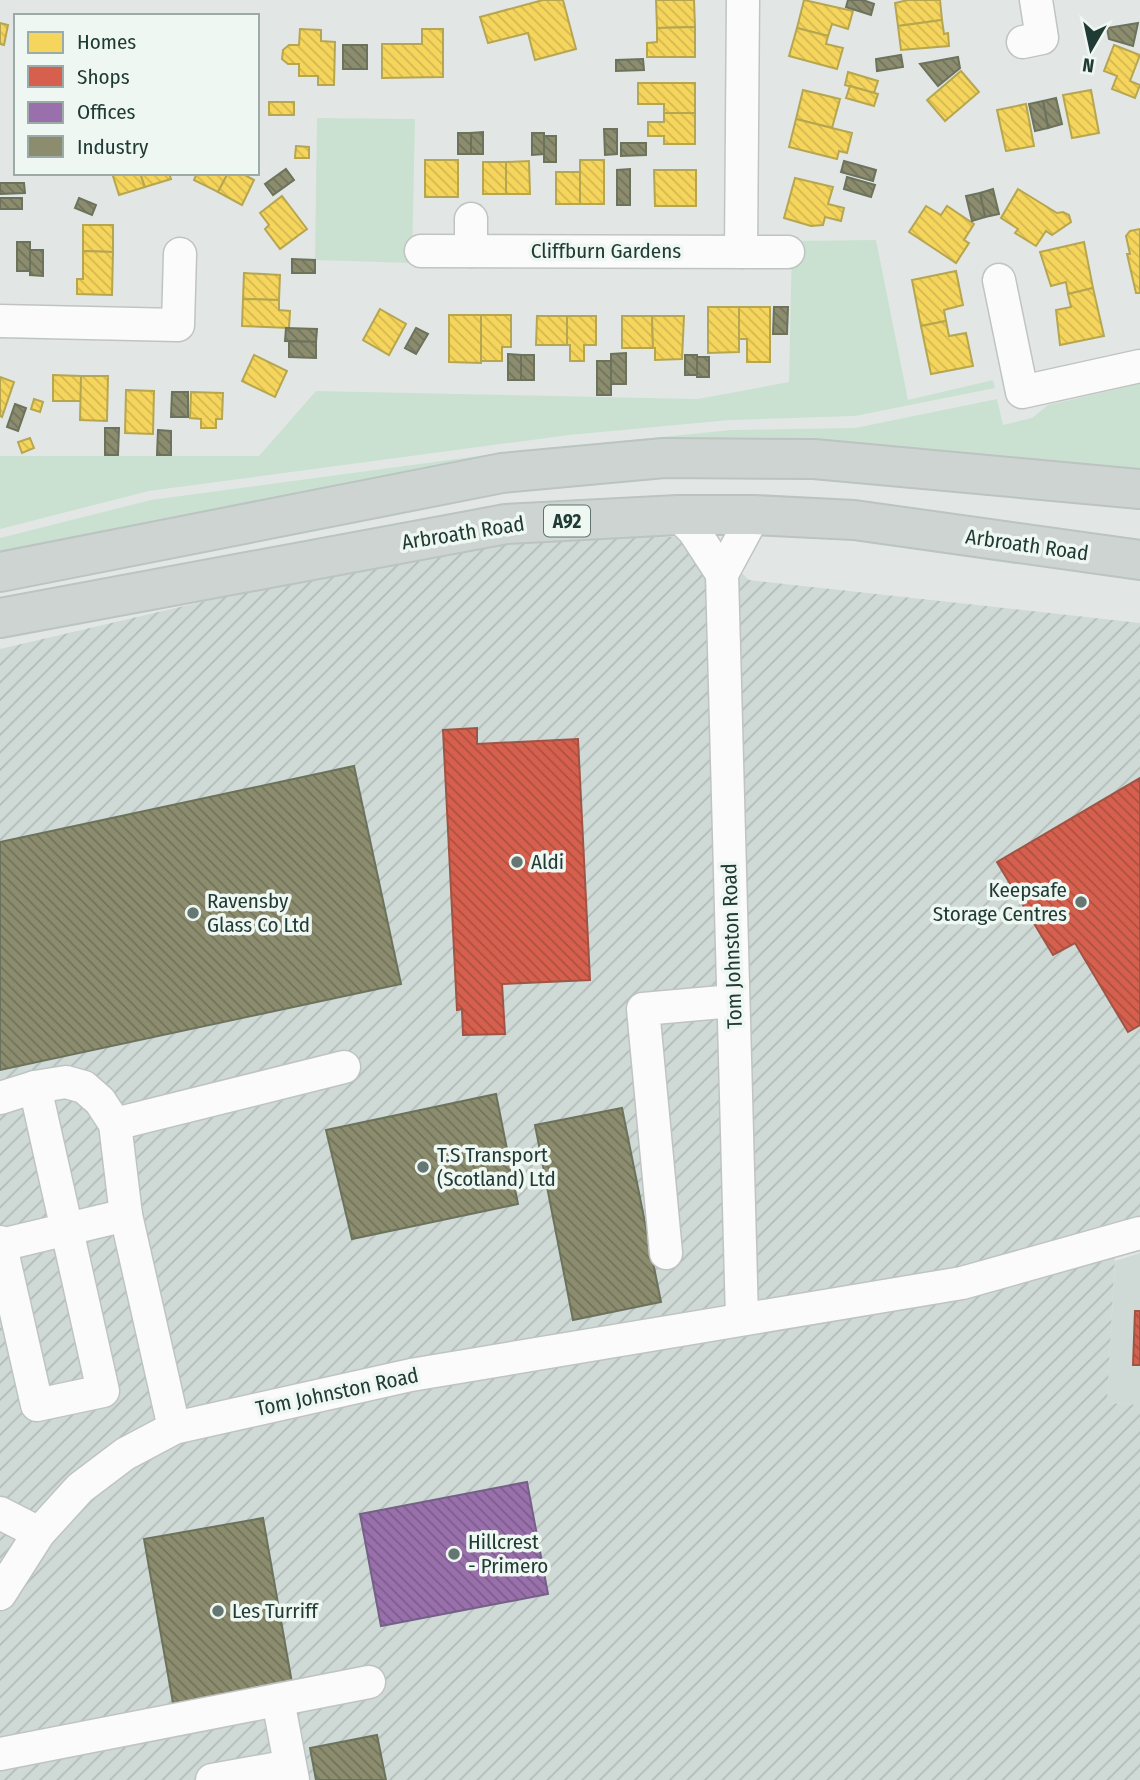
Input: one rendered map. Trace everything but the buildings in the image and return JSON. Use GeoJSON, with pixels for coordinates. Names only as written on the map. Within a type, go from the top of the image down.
{"type":"FeatureCollection","features":[{"type":"Feature","properties":{"kind":"main road"},"geometry":{"type":"LineString","coordinates":[[0,572],[502,473],[664,458],[814,459],[1140,489]]}},
{"type":"Feature","properties":{"kind":"main road","name":"Arbroath Road"},"geometry":{"type":"LineString","coordinates":[[0,618],[506,524],[678,515],[754,515],[854,520],[1140,561]]}},
{"type":"Feature","properties":{"kind":"street"},"geometry":{"type":"LineString","coordinates":[[741,252],[743,0]]}},
{"type":"Feature","properties":{"kind":"street"},"geometry":{"type":"LineString","coordinates":[[1023,42],[1042,38],[1035,0]]}},
{"type":"Feature","properties":{"kind":"street"},"geometry":{"type":"LineString","coordinates":[[471,219],[471,251]]}},
{"type":"Feature","properties":{"kind":"street","name":"Cliffburn Gardens"},"geometry":{"type":"LineString","coordinates":[[421,251],[788,252]]}},
{"type":"Feature","properties":{"kind":"street"},"geometry":{"type":"LineString","coordinates":[[0,320],[178,326],[180,254]]}},
{"type":"Feature","properties":{"kind":"street"},"geometry":{"type":"LineString","coordinates":[[999,280],[1022,391],[1140,366]]}},
{"type":"Feature","properties":{"kind":"street"},"geometry":{"type":"LineString","coordinates":[[678,515],[694,531],[722,574]]}},
{"type":"Feature","properties":{"kind":"street","name":"Tom Johnston Road"},"geometry":{"type":"LineString","coordinates":[[742,1319],[722,574],[754,515]]}},
{"type":"Feature","properties":{"kind":"street"},"geometry":{"type":"LineString","coordinates":[[666,1253],[643,1009],[733,1001]]}},
{"type":"Feature","properties":{"kind":"street"},"geometry":{"type":"LineString","coordinates":[[115,1124],[344,1067]]}},
{"type":"Feature","properties":{"kind":"street"},"geometry":{"type":"LineString","coordinates":[[0,1098],[35,1087],[65,1082],[84,1087],[100,1101],[115,1124],[126,1215],[174,1428]]}},
{"type":"Feature","properties":{"kind":"street"},"geometry":{"type":"LineString","coordinates":[[35,1087],[68,1229],[103,1391],[37,1405],[0,1244],[68,1229],[126,1215]]}},
{"type":"Feature","properties":{"kind":"street","name":"Tom Johnston Road"},"geometry":{"type":"LineString","coordinates":[[0,1594],[39,1533],[80,1488],[125,1454],[174,1428],[411,1375],[962,1283],[1140,1233]]}},
{"type":"Feature","properties":{"kind":"street"},"geometry":{"type":"LineString","coordinates":[[0,1513],[39,1533]]}},
{"type":"Feature","properties":{"kind":"street"},"geometry":{"type":"LineString","coordinates":[[0,1754],[369,1682]]}},
{"type":"Feature","properties":{"kind":"street"},"geometry":{"type":"LineString","coordinates":[[212,1780],[292,1773],[278,1700]]}},
{"type":"Feature","properties":{"kind":"shaded area"},"geometry":{"type":"Polygon","coordinates":[[[635,534],[708,540],[749,580],[1140,623],[1140,1228],[1116,1239],[1107,1403],[1140,1405],[1140,1780],[0,1780],[0,649],[321,574],[470,548],[635,534]]]}},
{"type":"Feature","properties":{"kind":"shaded area"},"geometry":{"type":"Polygon","coordinates":[[[1140,1253],[1140,1405],[1107,1403],[1115,1261],[1140,1253]]]}},
{"type":"Feature","properties":{"kind":"green space"},"geometry":{"type":"Polygon","coordinates":[[[317,118],[415,119],[412,263],[315,260],[317,118]]]}},
{"type":"Feature","properties":{"kind":"green space"},"geometry":{"type":"Polygon","coordinates":[[[876,240],[908,400],[993,380],[995,388],[855,416],[730,420],[569,435],[149,491],[0,529],[0,456],[259,456],[316,391],[698,399],[789,382],[792,241],[876,240]]]}},
{"type":"Feature","properties":{"kind":"green space"},"geometry":{"type":"Polygon","coordinates":[[[1140,384],[1140,475],[810,443],[0,558],[0,538],[151,500],[501,453],[732,430],[855,428],[997,399],[1003,425],[1032,418],[1048,405],[1140,384]]]}},
{"type":"Feature","properties":{"kind":"place","name":"Aldi"},"geometry":{"type":"Point","coordinates":[517,862]}},
{"type":"Feature","properties":{"kind":"place","name":"Keepsafe Storage Centres"},"geometry":{"type":"Point","coordinates":[1081,902]}},
{"type":"Feature","properties":{"kind":"place","name":"Ravensby Glass Co Ltd"},"geometry":{"type":"Point","coordinates":[193,913]}},
{"type":"Feature","properties":{"kind":"place","name":"T.S Transport (Scotland) Ltd"},"geometry":{"type":"Point","coordinates":[423,1167]}},
{"type":"Feature","properties":{"kind":"place","name":"Hillcrest - Primero"},"geometry":{"type":"Point","coordinates":[454,1554]}},
{"type":"Feature","properties":{"kind":"place","name":"Les Turriff"},"geometry":{"type":"Point","coordinates":[218,1611]}}]}
